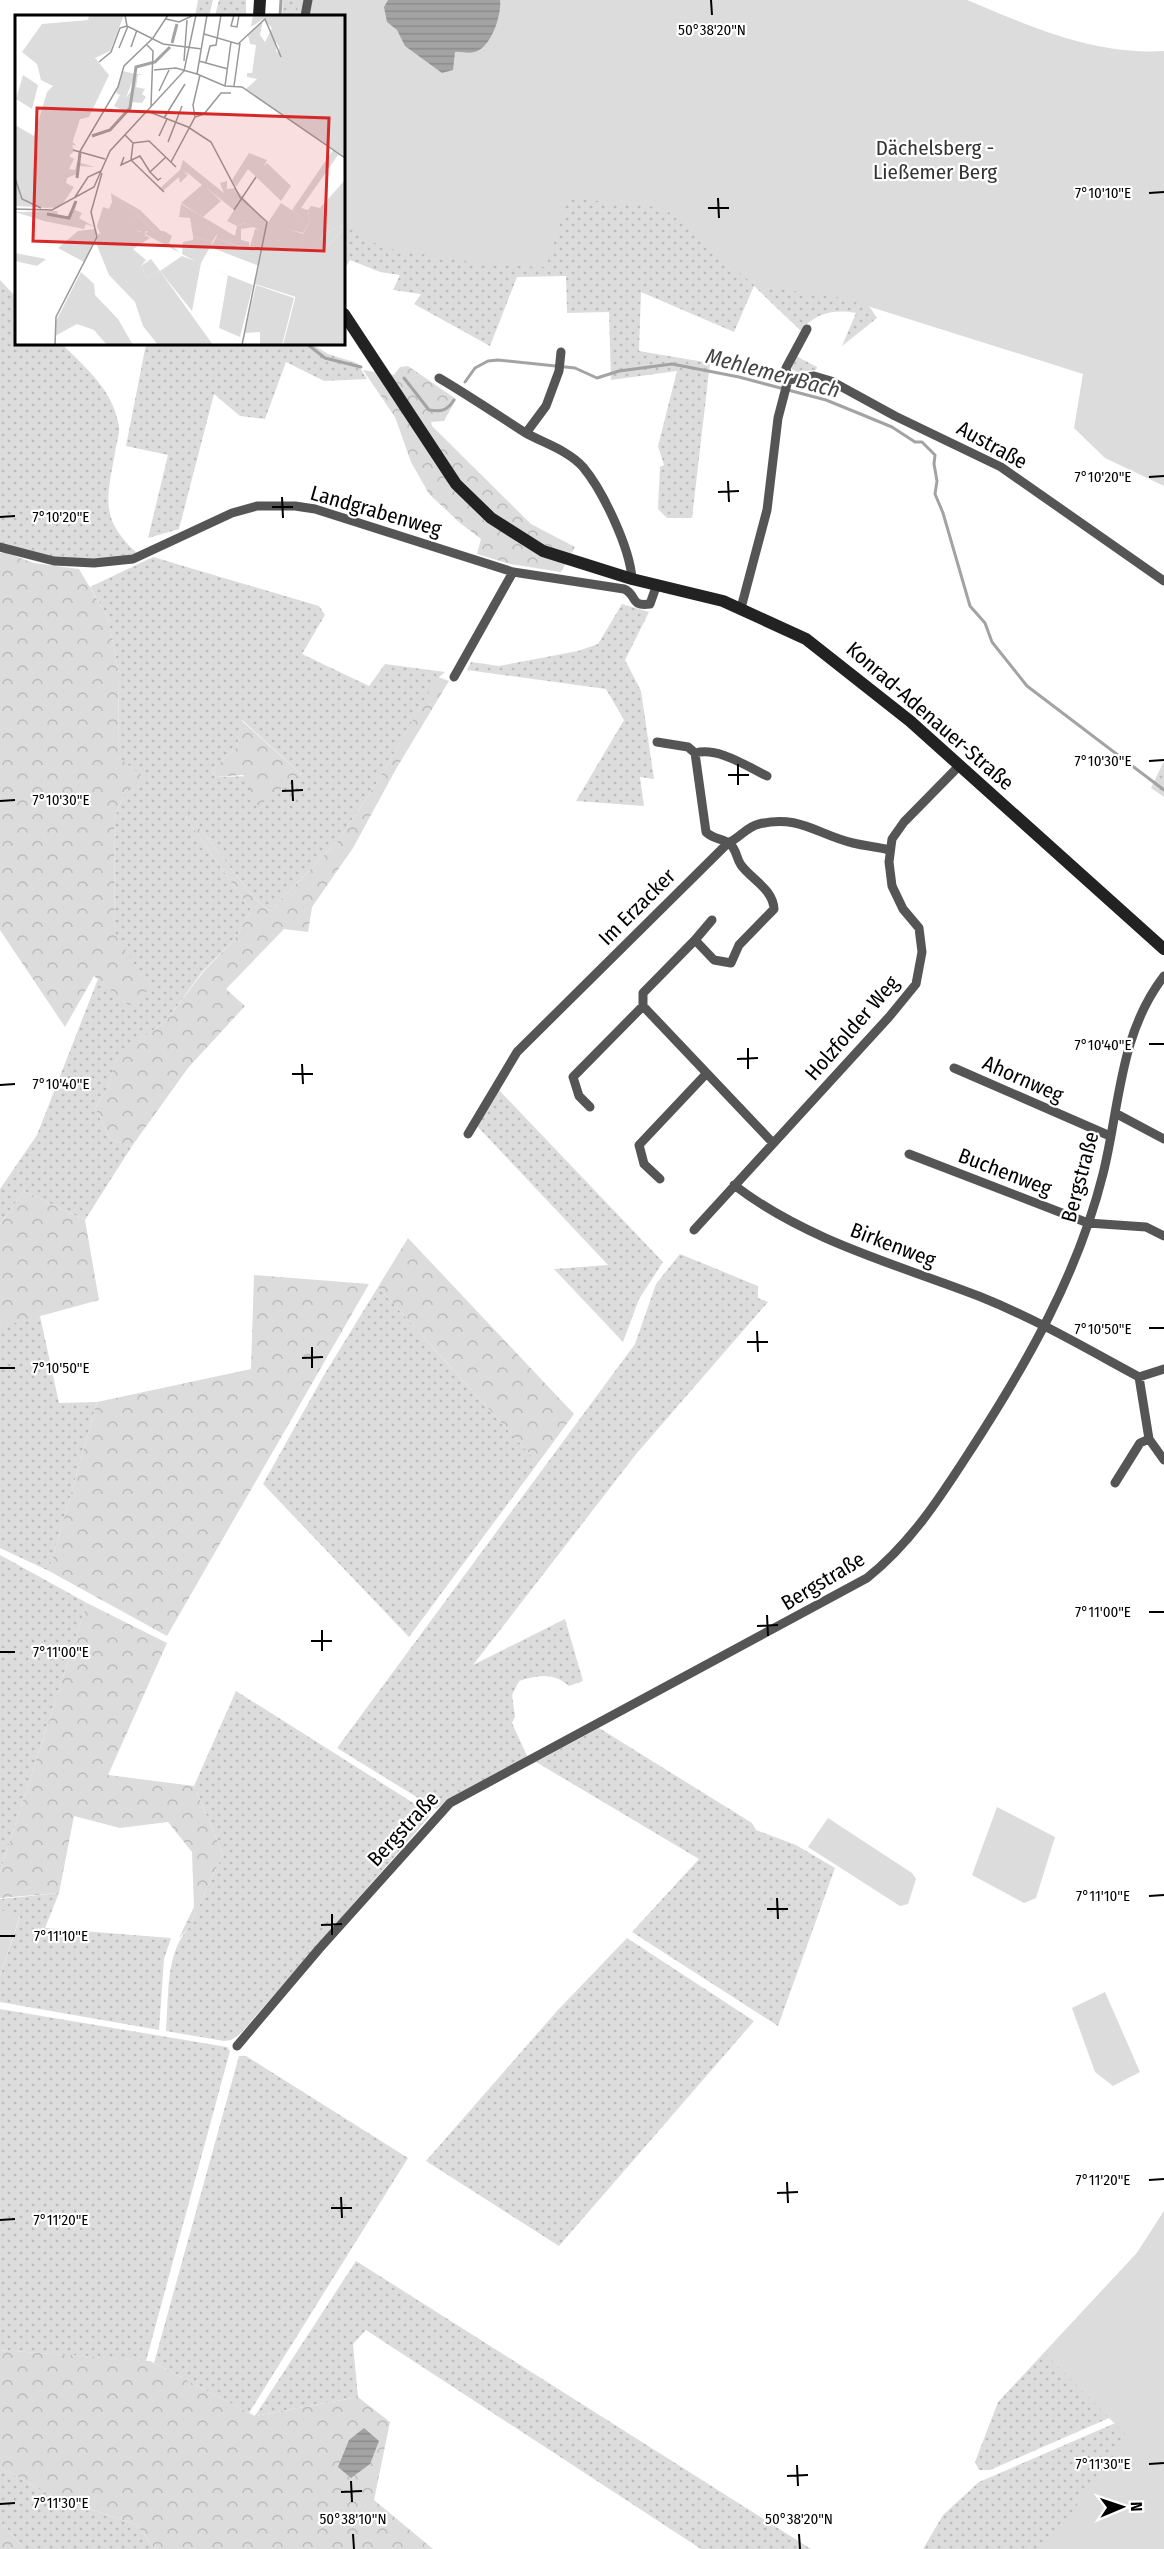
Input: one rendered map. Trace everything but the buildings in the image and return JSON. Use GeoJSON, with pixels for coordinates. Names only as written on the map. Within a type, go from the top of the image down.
{"type":"FeatureCollection","features":[{"type":"Feature","properties":{"kind":"main road"},"geometry":{"type":"LineString","coordinates":[[259,15],[260,0]]}},
{"type":"Feature","properties":{"kind":"main road","name":"Konrad-Adenauer-Straße"},"geometry":{"type":"LineString","coordinates":[[345,316],[456,484],[491,518],[543,551],[632,579],[741,608],[795,633],[817,647],[873,690],[1164,949]]}},
{"type":"Feature","properties":{"kind":"street"},"geometry":{"type":"LineString","coordinates":[[305,15],[308,0]]}},
{"type":"Feature","properties":{"kind":"street"},"geometry":{"type":"LineString","coordinates":[[741,608],[767,510],[778,418],[787,382],[786,368],[807,329]]}},
{"type":"Feature","properties":{"kind":"street"},"geometry":{"type":"LineString","coordinates":[[526,433],[546,406],[560,362]]}},
{"type":"Feature","properties":{"kind":"street","name":"Austraße"},"geometry":{"type":"LineString","coordinates":[[787,382],[814,376],[831,381],[895,416],[1001,467],[1164,581]]}},
{"type":"Feature","properties":{"kind":"street"},"geometry":{"type":"LineString","coordinates":[[439,378],[582,466],[594,483],[628,555],[632,579]]}},
{"type":"Feature","properties":{"kind":"street","name":"Landgrabenweg"},"geometry":{"type":"LineString","coordinates":[[0,547],[54,561],[94,563],[133,559],[232,513],[257,506],[286,506],[315,509],[513,572],[624,589],[628,591],[635,603],[641,606],[650,604],[657,584]]}},
{"type":"Feature","properties":{"kind":"street"},"geometry":{"type":"LineString","coordinates":[[454,676],[513,572]]}},
{"type":"Feature","properties":{"kind":"street"},"geometry":{"type":"LineString","coordinates":[[657,742],[688,747],[695,753],[706,832],[713,839],[728,843],[736,851],[740,864],[771,895],[774,909],[739,945],[731,963],[714,960],[695,940]]}},
{"type":"Feature","properties":{"kind":"street"},"geometry":{"type":"LineString","coordinates":[[695,753],[704,750],[718,753],[767,776]]}},
{"type":"Feature","properties":{"kind":"street","name":"Holzfolder Weg"},"geometry":{"type":"LineString","coordinates":[[694,1230],[889,1017],[916,984],[922,952],[919,928],[903,909],[892,886],[890,850],[892,839],[904,822],[959,766]]}},
{"type":"Feature","properties":{"kind":"street","name":"Im Erzacker"},"geometry":{"type":"LineString","coordinates":[[468,1134],[517,1052],[728,843],[757,824],[792,821],[853,843],[890,850]]}},
{"type":"Feature","properties":{"kind":"street"},"geometry":{"type":"LineString","coordinates":[[712,920],[643,993],[643,1006],[773,1143]]}},
{"type":"Feature","properties":{"kind":"street","name":"Bergstraße"},"geometry":{"type":"LineString","coordinates":[[237,2046],[242,2036],[450,1803],[801,1616],[867,1578],[888,1561],[919,1527],[1005,1397],[1046,1326],[1088,1223],[1103,1174],[1129,1040],[1145,1004],[1164,976]]}},
{"type":"Feature","properties":{"kind":"street"},"geometry":{"type":"LineString","coordinates":[[590,1107],[579,1096],[573,1077],[643,1006]]}},
{"type":"Feature","properties":{"kind":"street","name":"Ahornweg"},"geometry":{"type":"LineString","coordinates":[[954,1068],[1110,1136]]}},
{"type":"Feature","properties":{"kind":"street"},"geometry":{"type":"LineString","coordinates":[[660,1179],[644,1164],[639,1145],[706,1074]]}},
{"type":"Feature","properties":{"kind":"street"},"geometry":{"type":"LineString","coordinates":[[1115,1113],[1164,1139]]}},
{"type":"Feature","properties":{"kind":"street","name":"Buchenweg"},"geometry":{"type":"LineString","coordinates":[[909,1154],[1088,1223],[1146,1227],[1164,1236]]}},
{"type":"Feature","properties":{"kind":"street","name":"Birkenweg"},"geometry":{"type":"LineString","coordinates":[[734,1185],[764,1208],[826,1239],[983,1298],[1046,1326],[1139,1377]]}},
{"type":"Feature","properties":{"kind":"street"},"geometry":{"type":"LineString","coordinates":[[1164,1369],[1139,1377],[1149,1440],[1164,1460]]}},
{"type":"Feature","properties":{"kind":"street"},"geometry":{"type":"LineString","coordinates":[[1114,1483],[1140,1443],[1149,1440]]}},
{"type":"Feature","properties":{"kind":"green space"},"geometry":{"type":"Polygon","coordinates":[[[198,0],[213,0],[209,15],[195,15],[198,0]]]}},
{"type":"Feature","properties":{"kind":"green space"},"geometry":{"type":"Polygon","coordinates":[[[219,0],[246,0],[246,15],[215,15],[219,0]]]}},
{"type":"Feature","properties":{"kind":"green space"},"geometry":{"type":"Polygon","coordinates":[[[283,0],[388,0],[764,147],[877,318],[842,346],[856,313],[825,314],[812,320],[801,331],[754,286],[734,332],[641,292],[639,351],[710,363],[692,518],[667,518],[658,509],[660,467],[664,465],[658,446],[677,371],[611,380],[609,312],[567,313],[566,276],[517,277],[490,346],[414,304],[421,294],[393,290],[400,275],[380,272],[350,260],[345,268],[345,15],[282,15],[283,0]]]}},
{"type":"Feature","properties":{"kind":"green space","name":"Dächelsberg - Ließemer Berg"},"geometry":{"type":"Polygon","coordinates":[[[298,0],[967,0],[1039,29],[1087,44],[1112,49],[1164,51],[1164,486],[1105,458],[1074,428],[1083,374],[842,298],[754,285],[664,208],[568,198],[546,267],[490,265],[384,248],[345,227],[345,15],[297,15],[298,0]]]}},
{"type":"Feature","properties":{"kind":"green space"},"geometry":{"type":"Polygon","coordinates":[[[0,280],[15,296],[15,345],[63,345],[97,380],[111,401],[119,429],[108,495],[109,507],[116,529],[137,553],[132,557],[94,560],[55,558],[0,543],[0,280]]]}},
{"type":"Feature","properties":{"kind":"green space"},"geometry":{"type":"Polygon","coordinates":[[[146,345],[314,345],[328,354],[357,363],[367,379],[324,381],[286,362],[265,419],[240,416],[214,394],[179,529],[148,538],[168,455],[126,446],[146,345]]]}},
{"type":"Feature","properties":{"kind":"green space"},"geometry":{"type":"Polygon","coordinates":[[[796,356],[817,367],[816,370],[797,372],[791,369],[796,356]]]}},
{"type":"Feature","properties":{"kind":"green space"},"geometry":{"type":"Polygon","coordinates":[[[408,366],[456,399],[444,421],[431,422],[432,426],[531,524],[575,547],[561,572],[510,564],[477,554],[481,539],[429,494],[411,462],[395,417],[363,370],[394,375],[400,367],[408,366]]]}},
{"type":"Feature","properties":{"kind":"green space"},"geometry":{"type":"Polygon","coordinates":[[[4,552],[34,563],[79,569],[108,618],[119,673],[118,757],[144,777],[125,792],[114,819],[115,933],[150,989],[129,1006],[94,976],[65,1027],[0,930],[0,553],[4,552]]]}},
{"type":"Feature","properties":{"kind":"green space"},"geometry":{"type":"Polygon","coordinates":[[[153,557],[319,606],[325,615],[302,654],[369,686],[385,664],[445,672],[438,678],[376,784],[337,842],[270,911],[255,899],[188,814],[186,818],[251,910],[235,939],[202,972],[167,1020],[117,1057],[108,1087],[95,1108],[111,1140],[132,1146],[85,1220],[24,1191],[0,1224],[0,1189],[37,1135],[98,979],[129,1006],[149,989],[115,934],[114,819],[125,792],[118,757],[119,673],[108,618],[90,587],[153,557]],[[242,720],[237,747],[212,770],[216,777],[301,774],[242,720]]]}},
{"type":"Feature","properties":{"kind":"green space"},"geometry":{"type":"Polygon","coordinates":[[[622,604],[649,612],[625,660],[641,691],[654,779],[640,777],[644,806],[576,801],[624,720],[606,689],[467,670],[471,662],[499,666],[578,651],[598,644],[622,604]]]}},
{"type":"Feature","properties":{"kind":"green space"},"geometry":{"type":"Polygon","coordinates":[[[438,677],[449,681],[396,769],[353,848],[312,907],[308,932],[284,929],[226,989],[245,1006],[188,1068],[132,1146],[111,1140],[95,1108],[108,1087],[117,1056],[167,1020],[203,972],[235,939],[251,910],[186,818],[188,814],[255,899],[270,911],[337,842],[376,784],[438,677]]]}},
{"type":"Feature","properties":{"kind":"green space"},"geometry":{"type":"Polygon","coordinates":[[[241,720],[301,774],[258,806],[243,775],[216,777],[212,770],[237,747],[241,720]]]}},
{"type":"Feature","properties":{"kind":"green space"},"geometry":{"type":"Polygon","coordinates":[[[1164,761],[1164,797],[1151,788],[1164,761]]]}},
{"type":"Feature","properties":{"kind":"green space"},"geometry":{"type":"Polygon","coordinates":[[[497,1088],[663,1262],[639,1299],[623,1342],[554,1269],[608,1265],[476,1125],[497,1088]]]}},
{"type":"Feature","properties":{"kind":"green space"},"geometry":{"type":"Polygon","coordinates":[[[24,1191],[85,1220],[99,1300],[15,1323],[0,1324],[0,1224],[24,1191]]]}},
{"type":"Feature","properties":{"kind":"green space"},"geometry":{"type":"Polygon","coordinates":[[[408,1238],[574,1414],[538,1463],[378,1287],[408,1238]]]}},
{"type":"Feature","properties":{"kind":"green space"},"geometry":{"type":"Polygon","coordinates":[[[680,1254],[758,1286],[758,1298],[768,1302],[637,1453],[473,1665],[565,1619],[583,1681],[569,1686],[557,1678],[545,1676],[519,1681],[512,1695],[515,1717],[512,1723],[527,1756],[436,1809],[337,1748],[635,1344],[656,1284],[680,1254]]]}},
{"type":"Feature","properties":{"kind":"green space"},"geometry":{"type":"Polygon","coordinates":[[[254,1275],[369,1284],[167,1636],[49,1571],[97,1402],[251,1369],[254,1275]]]}},
{"type":"Feature","properties":{"kind":"green space"},"geometry":{"type":"Polygon","coordinates":[[[378,1287],[538,1463],[409,1637],[263,1484],[324,1375],[378,1287]]]}},
{"type":"Feature","properties":{"kind":"green space"},"geometry":{"type":"Polygon","coordinates":[[[40,1316],[59,1403],[97,1402],[49,1571],[0,1548],[0,1324],[40,1316]]]}},
{"type":"Feature","properties":{"kind":"green space"},"geometry":{"type":"Polygon","coordinates":[[[0,1555],[87,1603],[0,1872],[0,1555]]]}},
{"type":"Feature","properties":{"kind":"green space"},"geometry":{"type":"Polygon","coordinates":[[[87,1603],[167,1643],[108,1775],[194,1786],[223,1854],[188,1929],[179,1938],[194,1907],[192,1852],[168,1822],[120,1828],[74,1816],[59,1893],[0,1898],[0,1872],[87,1603]]]}},
{"type":"Feature","properties":{"kind":"green space"},"geometry":{"type":"Polygon","coordinates":[[[236,1691],[426,1811],[429,1817],[240,2034],[231,2040],[224,2041],[166,2031],[170,1977],[175,1951],[188,1929],[223,1854],[194,1786],[236,1691]]]}},
{"type":"Feature","properties":{"kind":"green space"},"geometry":{"type":"Polygon","coordinates":[[[599,1728],[752,1823],[756,1830],[796,1845],[835,1868],[778,2026],[632,1932],[699,1859],[536,1762],[599,1728]]]}},
{"type":"Feature","properties":{"kind":"green space"},"geometry":{"type":"Polygon","coordinates":[[[997,1807],[1055,1837],[1036,1898],[1024,1903],[972,1875],[997,1807]]]}},
{"type":"Feature","properties":{"kind":"green space"},"geometry":{"type":"Polygon","coordinates":[[[828,1818],[912,1873],[916,1879],[908,1904],[900,1906],[808,1847],[828,1818]]]}},
{"type":"Feature","properties":{"kind":"green space"},"geometry":{"type":"Polygon","coordinates":[[[59,1893],[45,1928],[171,1938],[164,1959],[159,2030],[0,2002],[0,1976],[20,1917],[0,1910],[0,1899],[59,1893]]]}},
{"type":"Feature","properties":{"kind":"green space"},"geometry":{"type":"Polygon","coordinates":[[[0,1910],[20,1916],[0,1976],[0,1910]]]}},
{"type":"Feature","properties":{"kind":"green space"},"geometry":{"type":"Polygon","coordinates":[[[627,1938],[754,2021],[559,2246],[426,2161],[557,2011],[627,1938]]]}},
{"type":"Feature","properties":{"kind":"green space"},"geometry":{"type":"Polygon","coordinates":[[[1105,1992],[1140,2072],[1113,2086],[1095,2072],[1072,2008],[1105,1992]]]}},
{"type":"Feature","properties":{"kind":"green space"},"geometry":{"type":"Polygon","coordinates":[[[0,2009],[227,2047],[230,2051],[146,2361],[0,2350],[0,2009]]]}},
{"type":"Feature","properties":{"kind":"green space"},"geometry":{"type":"Polygon","coordinates":[[[239,2056],[246,2056],[408,2158],[249,2413],[154,2363],[239,2056]]]}},
{"type":"Feature","properties":{"kind":"green space"},"geometry":{"type":"Polygon","coordinates":[[[1164,2211],[1164,2394],[990,2470],[979,2470],[975,2462],[998,2402],[1137,2253],[1164,2211]]]}},
{"type":"Feature","properties":{"kind":"green space"},"geometry":{"type":"Polygon","coordinates":[[[1164,2211],[1164,2549],[1044,2549],[1128,2437],[1044,2353],[1137,2253],[1164,2211]]]}},
{"type":"Feature","properties":{"kind":"green space"},"geometry":{"type":"Polygon","coordinates":[[[356,2261],[811,2549],[701,2549],[366,2330],[353,2344],[358,2397],[255,2416],[356,2261]]]}},
{"type":"Feature","properties":{"kind":"green space"},"geometry":{"type":"Polygon","coordinates":[[[0,2350],[150,2361],[255,2416],[358,2397],[390,2422],[374,2500],[433,2549],[155,2549],[137,2525],[52,2496],[0,2467],[0,2350]]]}},
{"type":"Feature","properties":{"kind":"green space"},"geometry":{"type":"Polygon","coordinates":[[[1164,2402],[1164,2521],[1161,2549],[923,2549],[943,2515],[979,2482],[1164,2402]]]}},
{"type":"Feature","properties":{"kind":"green space"},"geometry":{"type":"Polygon","coordinates":[[[0,2467],[52,2496],[137,2525],[155,2549],[24,2549],[0,2521],[0,2467]]]}},
{"type":"Feature","properties":{"kind":"green space"},"geometry":{"type":"Polygon","coordinates":[[[0,2521],[24,2549],[0,2549],[0,2521]]]}},
{"type":"Feature","properties":{"kind":"shaded area"},"geometry":{"type":"Polygon","coordinates":[[[388,0],[500,0],[500,6],[497,22],[486,45],[474,52],[455,52],[453,70],[442,73],[405,46],[397,30],[387,22],[384,7],[388,0]]]}},
{"type":"Feature","properties":{"kind":"shaded area"},"geometry":{"type":"Polygon","coordinates":[[[364,2428],[379,2441],[370,2464],[351,2478],[338,2467],[349,2440],[364,2428]]]}},
{"type":"Feature","properties":{"kind":"waterway","name":"Mehlemer Bach"},"geometry":{"type":"LineString","coordinates":[[280,15],[281,0]]}},
{"type":"Feature","properties":{"kind":"waterway","name":"Mehlemer Bach"},"geometry":{"type":"LineString","coordinates":[[308,345],[325,358],[361,367]]}},
{"type":"Feature","properties":{"kind":"waterway","name":"Mehlemer Bach"},"geometry":{"type":"LineString","coordinates":[[465,382],[475,368],[488,361],[498,360],[575,368],[597,378],[619,371],[672,364],[739,377],[826,400],[892,427],[915,442],[922,442],[935,455],[937,481],[935,494],[943,513],[970,606],[985,623],[992,642],[1027,686],[1164,790]]}},
{"type":"Feature","properties":{"kind":"waterway","name":"Mehlemer Bach"},"geometry":{"type":"LineString","coordinates":[[404,378],[429,410],[443,410],[454,400]]}}]}
